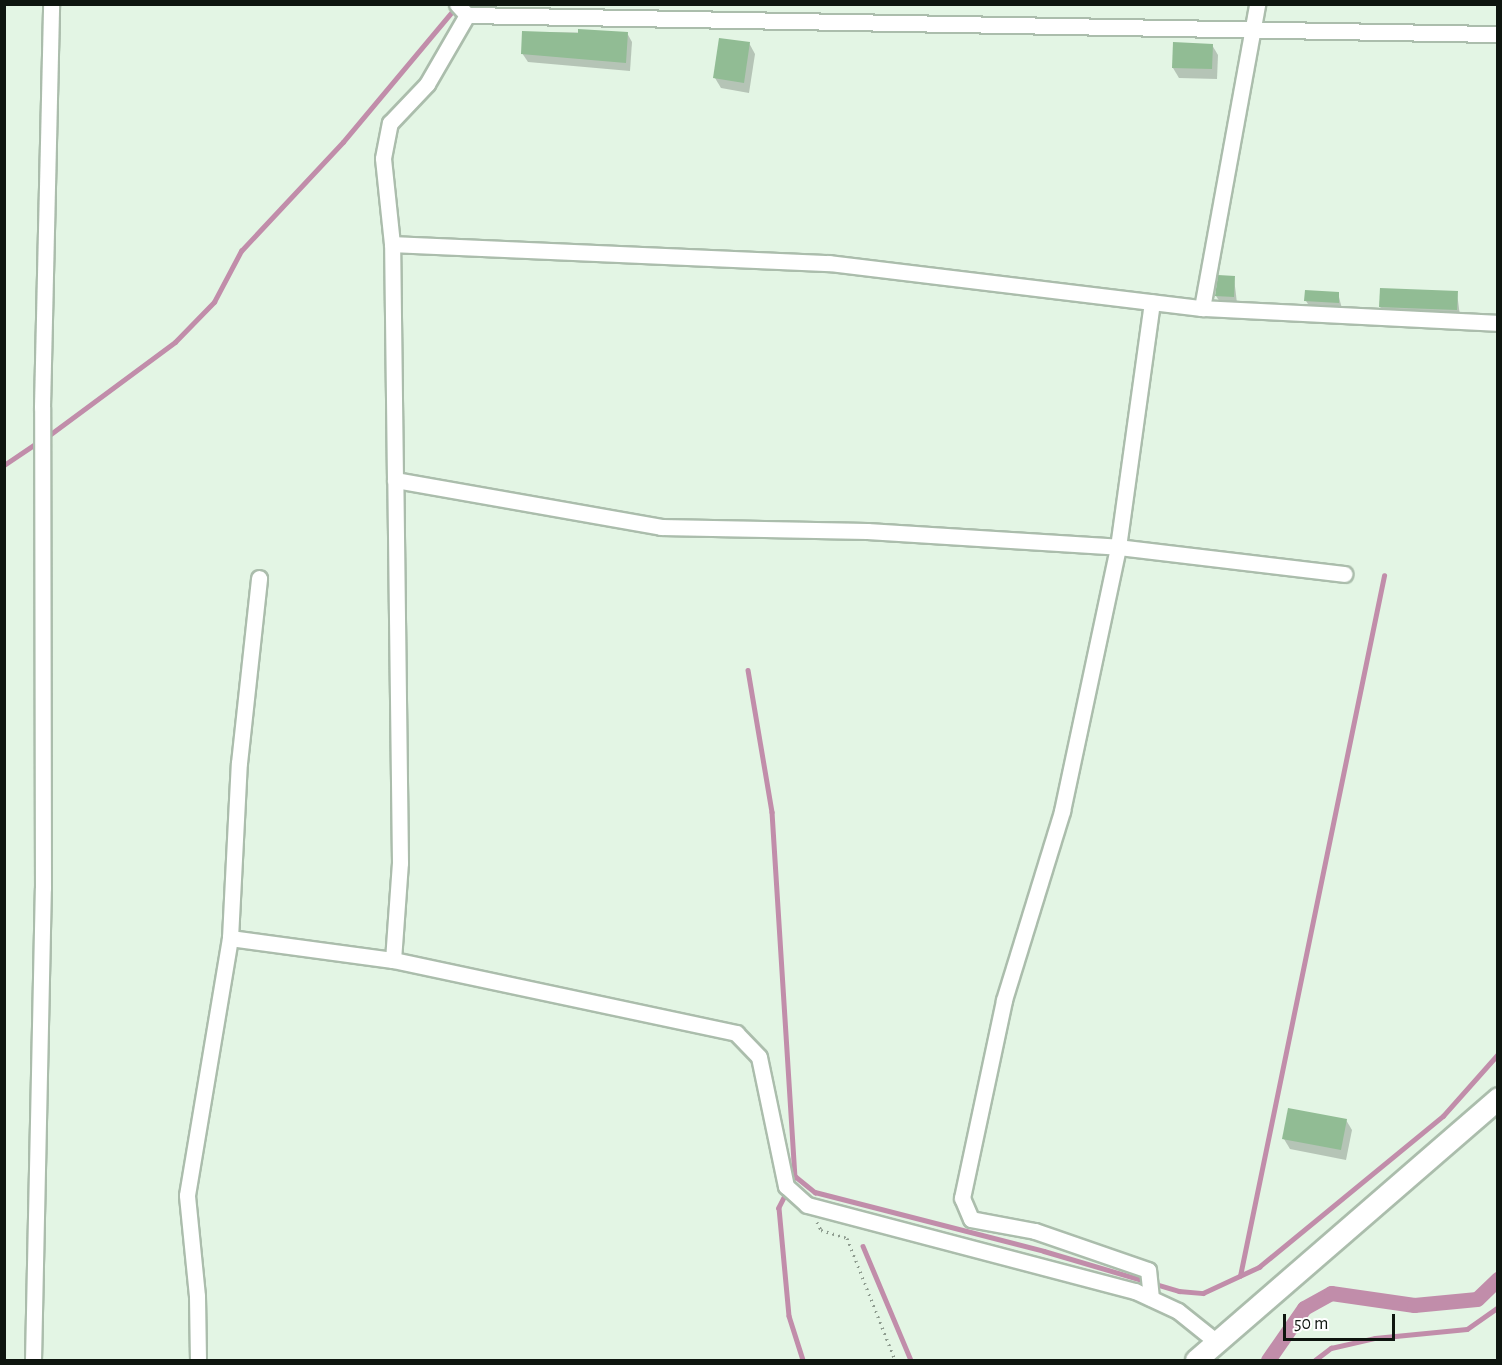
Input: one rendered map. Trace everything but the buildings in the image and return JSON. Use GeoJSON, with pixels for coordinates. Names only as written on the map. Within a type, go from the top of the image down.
{"type":"FeatureCollection","features":[{"type":"Feature","properties":{"kind":"street"},"geometry":{"type":"LineString","coordinates":[[33,1360],[43,900],[42,407],[51,4]]}},
{"type":"Feature","properties":{"kind":"street"},"geometry":{"type":"LineString","coordinates":[[1202,308],[1257,4]]}},
{"type":"Feature","properties":{"kind":"street"},"geometry":{"type":"LineString","coordinates":[[393,960],[400,863],[392,244],[383,158],[390,123],[427,84],[462,10],[1497,34]]}},
{"type":"Feature","properties":{"kind":"street"},"geometry":{"type":"LineString","coordinates":[[392,244],[829,263],[1202,308],[1497,323]]}},
{"type":"Feature","properties":{"kind":"street"},"geometry":{"type":"LineString","coordinates":[[1151,1298],[1148,1270],[1035,1231],[971,1219],[962,1198],[1004,1000],[1062,811],[1118,547],[1152,302]]}},
{"type":"Feature","properties":{"kind":"street"},"geometry":{"type":"LineString","coordinates":[[395,480],[661,527],[867,531],[1118,547],[1344,574]]}},
{"type":"Feature","properties":{"kind":"street"},"geometry":{"type":"LineString","coordinates":[[198,1360],[197,1296],[187,1196],[230,938],[239,763],[260,578]]}},
{"type":"Feature","properties":{"kind":"street"},"geometry":{"type":"LineString","coordinates":[[230,938],[393,960],[736,1033],[759,1057],[786,1186],[807,1205],[1151,1298],[1178,1311],[1218,1342]]}},
{"type":"Feature","properties":{"kind":"street"},"geometry":{"type":"LineString","coordinates":[[1196,1360],[1497,1098]]}},
{"type":"Feature","properties":{"kind":"path"},"geometry":{"type":"LineString","coordinates":[[807,1205],[821,1230],[847,1238],[896,1360]]}},
{"type":"Feature","properties":{"kind":"waterway"},"geometry":{"type":"LineString","coordinates":[[44,439],[175,342],[214,302],[241,251],[343,142],[455,8]]}},
{"type":"Feature","properties":{"kind":"waterway"},"geometry":{"type":"LineString","coordinates":[[4,465],[37,443]]}},
{"type":"Feature","properties":{"kind":"waterway"},"geometry":{"type":"LineString","coordinates":[[1240,1276],[1384,576]]}},
{"type":"Feature","properties":{"kind":"waterway"},"geometry":{"type":"LineString","coordinates":[[748,670],[772,812],[795,1176],[779,1208],[789,1316],[803,1360]]}},
{"type":"Feature","properties":{"kind":"waterway"},"geometry":{"type":"LineString","coordinates":[[795,1176],[815,1192],[1044,1251],[1179,1291],[1203,1293],[1259,1267],[1443,1116],[1498,1054]]}},
{"type":"Feature","properties":{"kind":"waterway"},"geometry":{"type":"LineString","coordinates":[[863,1246],[911,1360]]}},
{"type":"Feature","properties":{"kind":"waterway"},"geometry":{"type":"LineString","coordinates":[[1268,1360],[1304,1308],[1331,1293],[1414,1305],[1477,1299],[1498,1279]]}},
{"type":"Feature","properties":{"kind":"waterway"},"geometry":{"type":"LineString","coordinates":[[1315,1360],[1331,1348],[1375,1338],[1467,1329],[1498,1307]]}}]}
